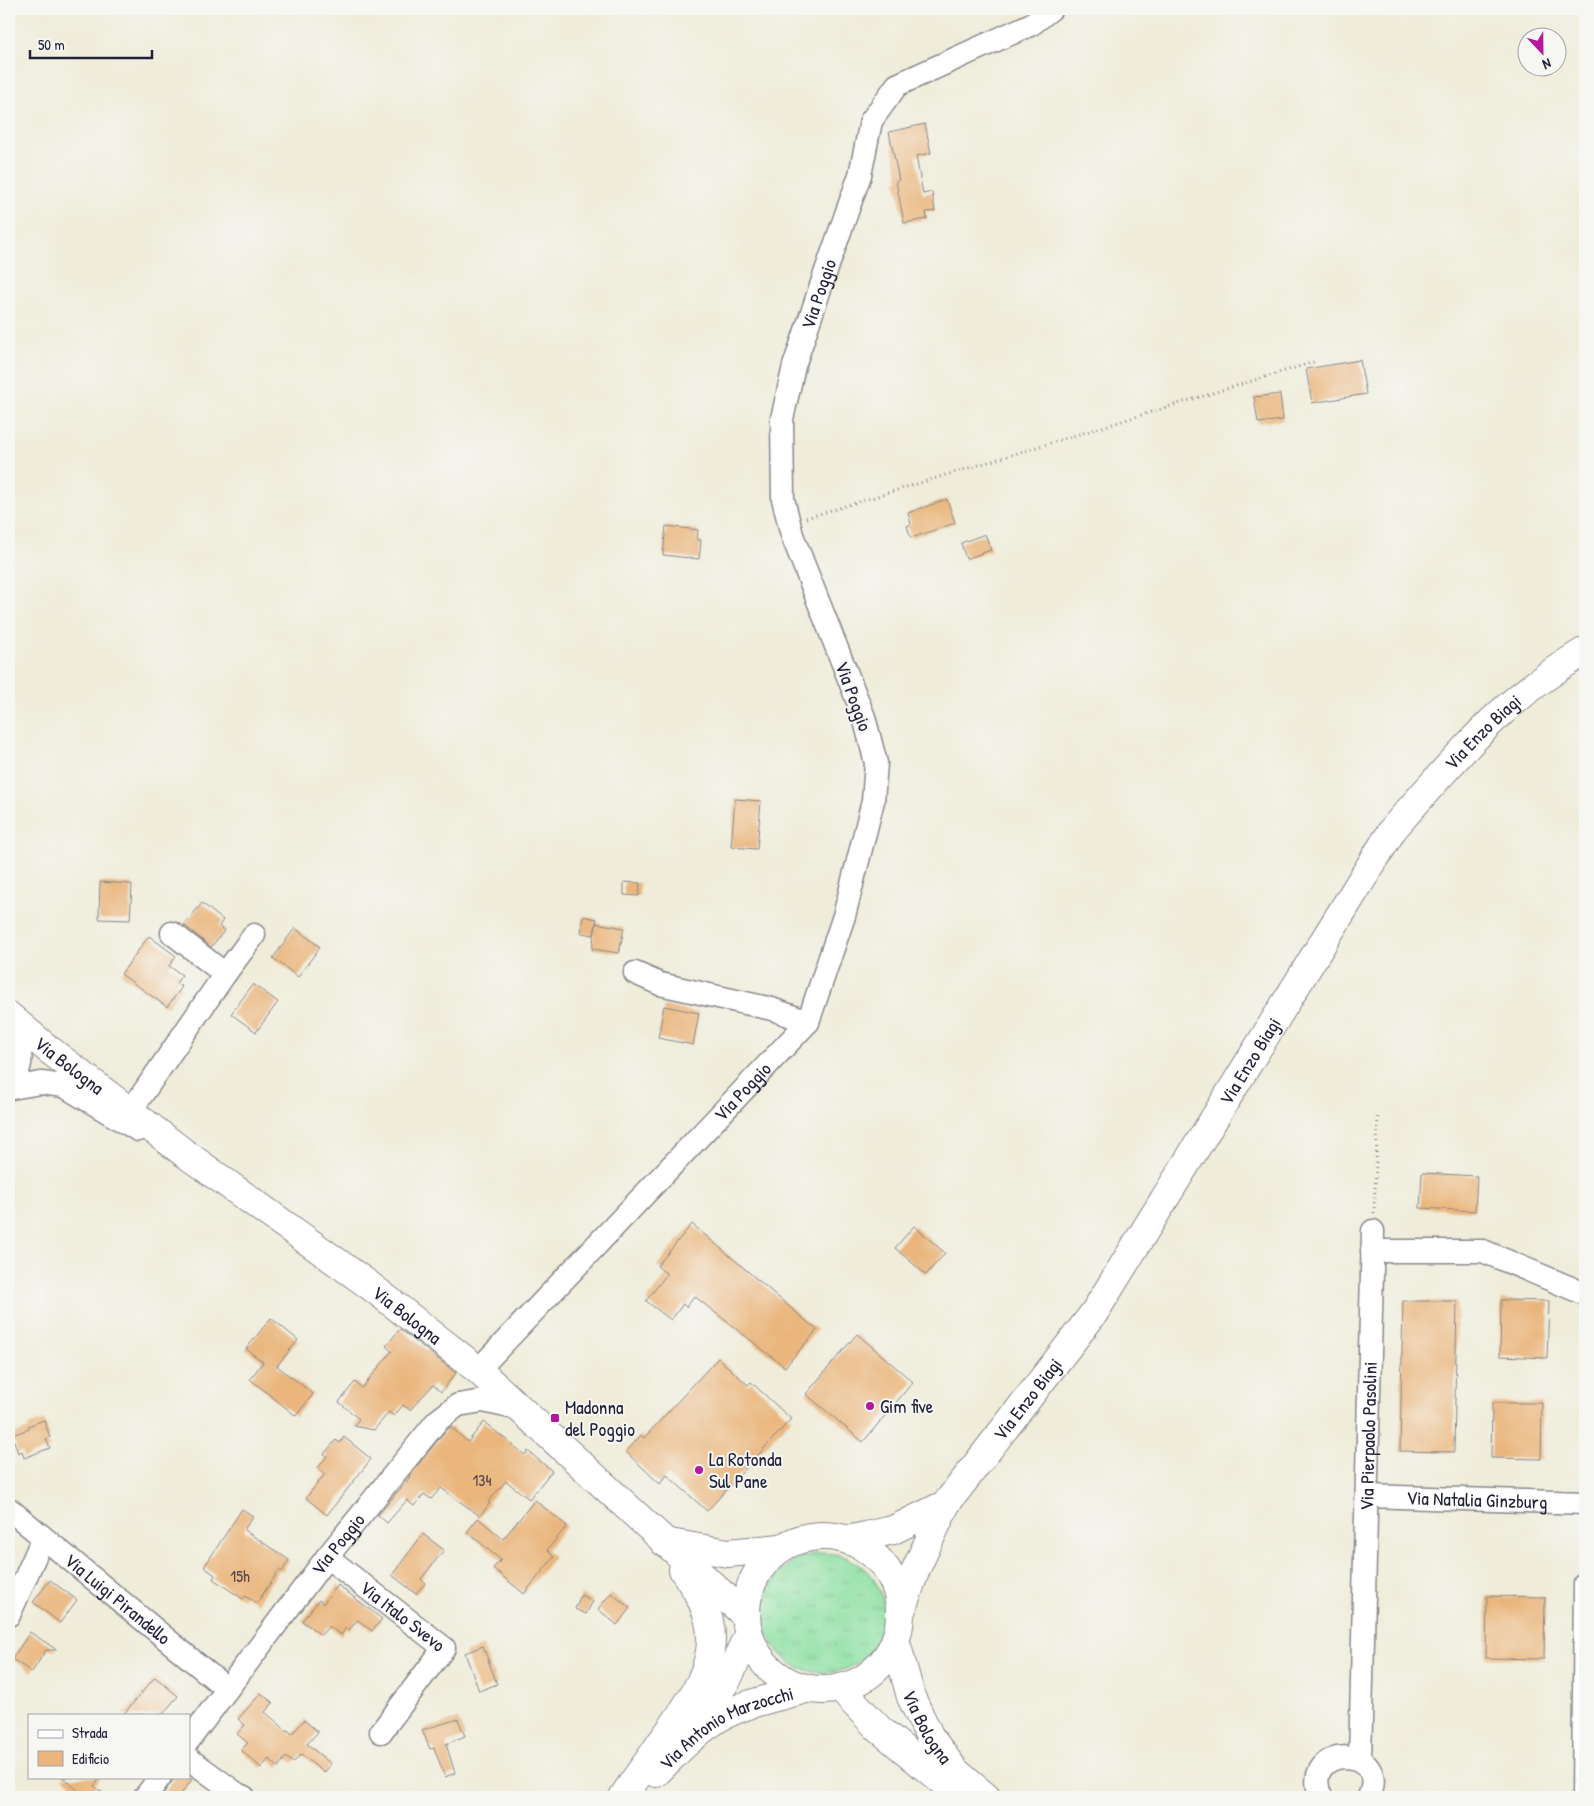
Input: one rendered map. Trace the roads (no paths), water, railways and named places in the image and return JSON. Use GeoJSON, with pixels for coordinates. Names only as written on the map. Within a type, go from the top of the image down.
{"type":"FeatureCollection","features":[{"type":"Feature","properties":{"kind":"main road","name":"Via Enzo Biagi"},"geometry":{"type":"LineString","coordinates":[[901,1611],[916,1569],[946,1504],[1094,1313],[1393,830],[1448,766],[1492,721],[1566,662],[1585,651]]}},
{"type":"Feature","properties":{"kind":"main road","name":"Via Bologna"},"geometry":{"type":"LineString","coordinates":[[9,1016],[48,1049],[130,1112],[368,1285],[478,1370],[664,1542],[747,1625]]}},
{"type":"Feature","properties":{"kind":"main road","name":"Via Enzo Biagi"},"geometry":{"type":"LineString","coordinates":[[848,1540],[893,1530],[946,1504]]}},
{"type":"Feature","properties":{"kind":"main road","name":"Via Bologna"},"geometry":{"type":"LineString","coordinates":[[831,1536],[848,1540],[862,1546],[875,1555],[894,1580],[899,1595],[901,1611],[896,1642],[883,1663],[864,1680],[841,1689],[823,1691],[806,1689],[786,1682],[770,1670],[757,1654],[747,1625],[748,1596],[755,1577],[766,1561],[781,1548],[797,1541],[831,1536]]}},
{"type":"Feature","properties":{"kind":"main road","name":"Via Bologna"},"geometry":{"type":"LineString","coordinates":[[664,1542],[728,1553],[781,1548]]}},
{"type":"Feature","properties":{"kind":"main road"},"geometry":{"type":"LineString","coordinates":[[623,1797],[689,1704],[702,1678],[711,1649],[709,1622],[701,1597],[664,1542]]}},
{"type":"Feature","properties":{"kind":"main road","name":"Via Antonio Marzocchi"},"geometry":{"type":"LineString","coordinates":[[632,1797],[709,1706],[728,1678],[747,1625]]}},
{"type":"Feature","properties":{"kind":"main road","name":"Via Bologna"},"geometry":{"type":"LineString","coordinates":[[896,1642],[911,1697],[930,1737],[955,1771],[986,1797]]}},
{"type":"Feature","properties":{"kind":"main road","name":"Via Antonio Marzocchi"},"geometry":{"type":"LineString","coordinates":[[632,1797],[692,1737],[712,1722],[732,1711],[806,1689]]}},
{"type":"Feature","properties":{"kind":"main road","name":"Via Bologna"},"geometry":{"type":"LineString","coordinates":[[841,1689],[878,1728],[961,1797]]}},
{"type":"Feature","properties":{"kind":"street","name":"Via Poggio"},"geometry":{"type":"LineString","coordinates":[[478,1370],[808,1022],[844,916],[874,801],[876,763],[864,717],[796,544],[783,499],[782,419],[794,366],[860,175],[871,121],[897,85],[1032,24],[1051,9]]}},
{"type":"Feature","properties":{"kind":"street"},"geometry":{"type":"LineString","coordinates":[[172,933],[225,974]]}},
{"type":"Feature","properties":{"kind":"street"},"geometry":{"type":"LineString","coordinates":[[130,1112],[254,935]]}},
{"type":"Feature","properties":{"kind":"street"},"geometry":{"type":"LineString","coordinates":[[636,973],[660,984],[772,1009],[808,1022]]}},
{"type":"Feature","properties":{"kind":"street"},"geometry":{"type":"LineString","coordinates":[[9,1036],[18,1045],[21,1062],[10,1090]]}},
{"type":"Feature","properties":{"kind":"street"},"geometry":{"type":"LineString","coordinates":[[10,1090],[48,1049]]}},
{"type":"Feature","properties":{"kind":"street"},"geometry":{"type":"LineString","coordinates":[[10,1090],[41,1083],[64,1086],[126,1123],[183,1152]]}},
{"type":"Feature","properties":{"kind":"street","name":"Via Pierpaolo Pasolini"},"geometry":{"type":"LineString","coordinates":[[1360,1760],[1368,1496],[1372,1241],[1483,1251],[1585,1294]]}},
{"type":"Feature","properties":{"kind":"street","name":"Via Poggio"},"geometry":{"type":"LineString","coordinates":[[190,1739],[326,1558],[437,1421],[458,1405],[483,1401],[520,1409]]}},
{"type":"Feature","properties":{"kind":"street","name":"Via Natalia Ginzburg"},"geometry":{"type":"LineString","coordinates":[[1368,1496],[1585,1503]]}},
{"type":"Feature","properties":{"kind":"street","name":"Via Luigi Pirandello"},"geometry":{"type":"LineString","coordinates":[[9,1508],[227,1688]]}},
{"type":"Feature","properties":{"kind":"street"},"geometry":{"type":"LineString","coordinates":[[9,1615],[43,1538]]}},
{"type":"Feature","properties":{"kind":"street","name":"Via Italo Svevo"},"geometry":{"type":"LineString","coordinates":[[326,1558],[444,1648],[381,1732]]}},
{"type":"Feature","properties":{"kind":"street"},"geometry":{"type":"LineString","coordinates":[[1583,1797],[1585,1583]]}},
{"type":"Feature","properties":{"kind":"street"},"geometry":{"type":"LineString","coordinates":[[1321,1797],[1317,1781],[1320,1772],[1325,1764],[1333,1758],[1342,1756],[1360,1760],[1371,1773],[1372,1790],[1369,1797]]}},
{"type":"Feature","properties":{"kind":"street"},"geometry":{"type":"LineString","coordinates":[[190,1760],[237,1794],[244,1797]]}},
{"type":"Feature","properties":{"kind":"street"},"geometry":{"type":"LineString","coordinates":[[145,1797],[159,1778]]}},
{"type":"Feature","properties":{"kind":"place","name":"Gim five"},"geometry":{"type":"Point","coordinates":[870,1406]}},
{"type":"Feature","properties":{"kind":"place","name":"Madonna del Poggio"},"geometry":{"type":"Point","coordinates":[555,1418]}},
{"type":"Feature","properties":{"kind":"place","name":"La Rotonda Sul Pane"},"geometry":{"type":"Point","coordinates":[699,1470]}}]}
